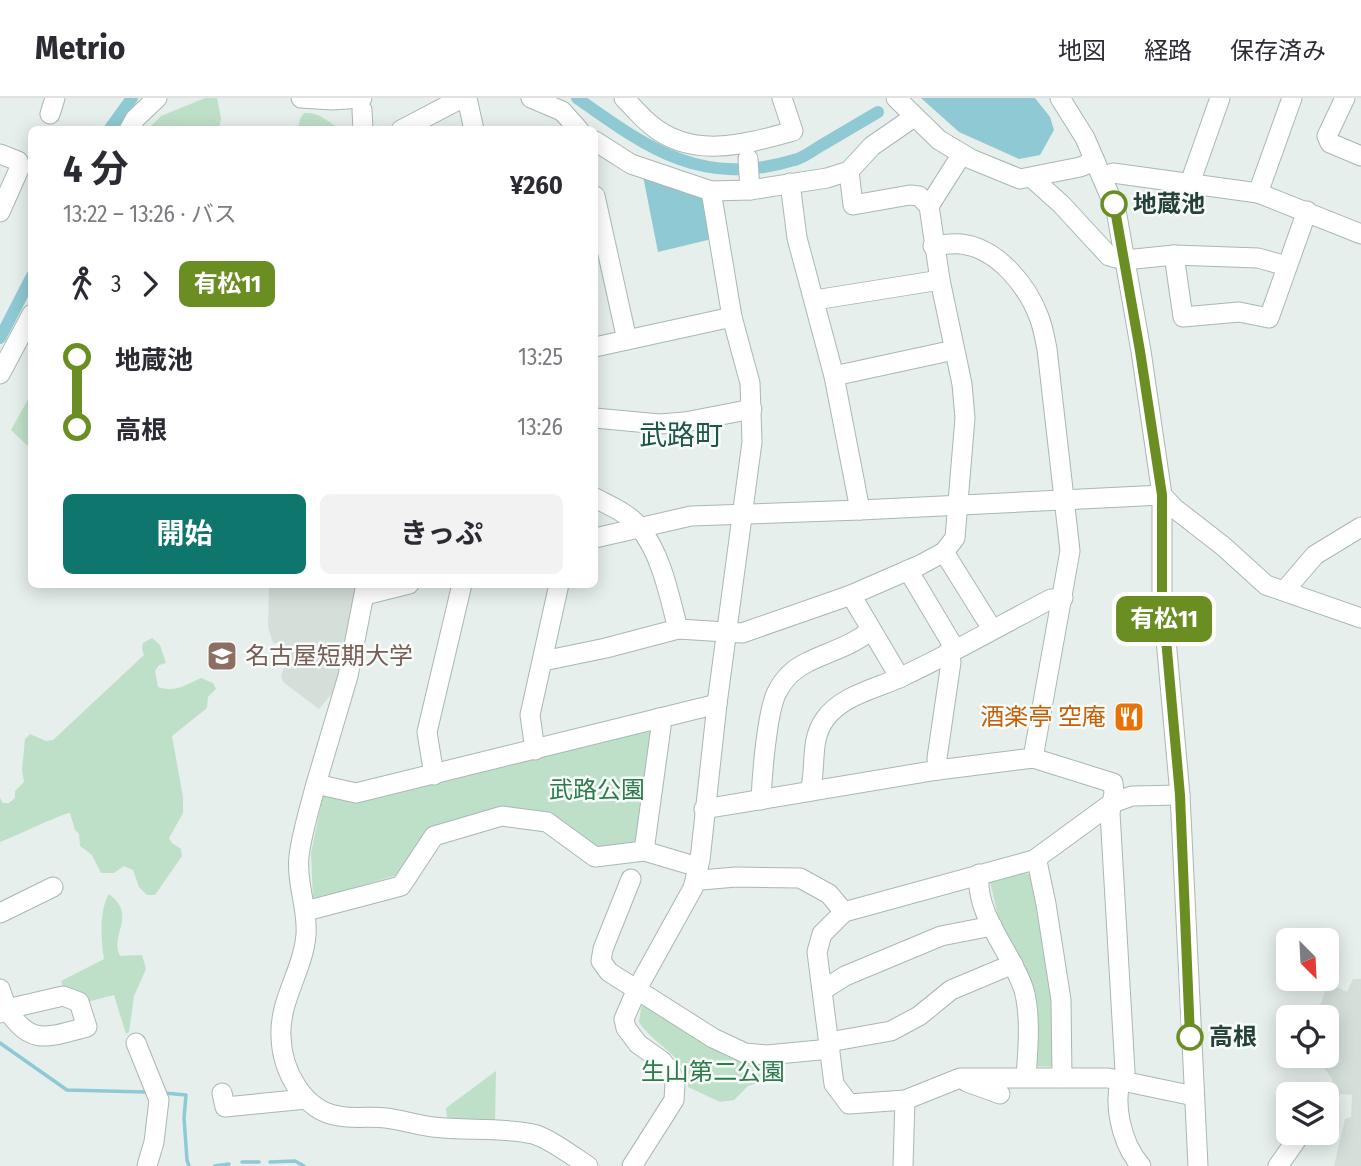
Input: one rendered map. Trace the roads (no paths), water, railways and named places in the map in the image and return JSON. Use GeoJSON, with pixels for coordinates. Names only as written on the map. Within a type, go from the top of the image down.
{"type":"FeatureCollection","features":[{"type":"Feature","properties":{"kind":"street"},"geometry":{"type":"LineString","coordinates":[[131,126],[157,98]]}},
{"type":"Feature","properties":{"kind":"street"},"geometry":{"type":"LineString","coordinates":[[301,98],[332,100],[362,112]]}},
{"type":"Feature","properties":{"kind":"street"},"geometry":{"type":"LineString","coordinates":[[409,126],[464,98],[473,126]]}},
{"type":"Feature","properties":{"kind":"street"},"geometry":{"type":"LineString","coordinates":[[531,98],[557,105],[575,126]]}},
{"type":"Feature","properties":{"kind":"street"},"geometry":{"type":"LineString","coordinates":[[624,98],[652,127],[683,143],[722,147],[747,144],[793,131],[782,98]]}},
{"type":"Feature","properties":{"kind":"street"},"geometry":{"type":"LineString","coordinates":[[897,98],[939,140],[962,154],[1020,179],[1080,167],[1258,192],[1361,234]]}},
{"type":"Feature","properties":{"kind":"street"},"geometry":{"type":"LineString","coordinates":[[1060,98],[1085,138],[1116,210],[1162,495],[1162,595],[1180,795],[1198,1166]]}},
{"type":"Feature","properties":{"kind":"street"},"geometry":{"type":"LineString","coordinates":[[1190,183],[1220,98]]}},
{"type":"Feature","properties":{"kind":"street"},"geometry":{"type":"LineString","coordinates":[[1258,192],[1292,98]]}},
{"type":"Feature","properties":{"kind":"street"},"geometry":{"type":"LineString","coordinates":[[1345,98],[1327,136],[1330,143],[1361,156]]}},
{"type":"Feature","properties":{"kind":"street"},"geometry":{"type":"LineString","coordinates":[[598,143],[631,164],[711,191],[750,190],[849,171],[872,146],[914,117]]}},
{"type":"Feature","properties":{"kind":"street"},"geometry":{"type":"LineString","coordinates":[[0,154],[18,161],[20,167],[0,212]]}},
{"type":"Feature","properties":{"kind":"street"},"geometry":{"type":"LineString","coordinates":[[543,661],[678,629],[742,633],[851,595],[908,570],[944,552],[956,538],[965,418],[962,384],[933,246],[929,206],[962,154]]}},
{"type":"Feature","properties":{"kind":"street"},"geometry":{"type":"LineString","coordinates":[[748,159],[750,190]]}},
{"type":"Feature","properties":{"kind":"street"},"geometry":{"type":"LineString","coordinates":[[849,171],[853,205],[909,195],[919,196],[929,206]]}},
{"type":"Feature","properties":{"kind":"street"},"geometry":{"type":"LineString","coordinates":[[1032,178],[1061,204],[1109,256],[1125,260],[1174,255],[1258,258],[1287,266]]}},
{"type":"Feature","properties":{"kind":"street"},"geometry":{"type":"LineString","coordinates":[[790,183],[797,238],[834,376],[860,510]]}},
{"type":"Feature","properties":{"kind":"street"},"geometry":{"type":"LineString","coordinates":[[632,1166],[674,1100],[675,1083],[662,1060],[638,1044],[626,1028],[624,1019],[637,989],[693,888],[697,873],[716,704],[752,442],[750,383],[732,317],[711,191]]}},
{"type":"Feature","properties":{"kind":"street"},"geometry":{"type":"LineString","coordinates":[[1174,255],[1183,317],[1239,312],[1269,318],[1307,211]]}},
{"type":"Feature","properties":{"kind":"street"},"geometry":{"type":"LineString","coordinates":[[598,224],[601,251],[627,340]]}},
{"type":"Feature","properties":{"kind":"street"},"geometry":{"type":"LineString","coordinates":[[933,246],[962,244],[989,253],[1024,288],[1040,317],[1047,349],[1070,551],[1033,758]]}},
{"type":"Feature","properties":{"kind":"street"},"geometry":{"type":"LineString","coordinates":[[815,300],[940,280]]}},
{"type":"Feature","properties":{"kind":"street"},"geometry":{"type":"LineString","coordinates":[[598,346],[732,317]]}},
{"type":"Feature","properties":{"kind":"street"},"geometry":{"type":"LineString","coordinates":[[0,374],[28,322]]}},
{"type":"Feature","properties":{"kind":"street"},"geometry":{"type":"LineString","coordinates":[[834,376],[954,350]]}},
{"type":"Feature","properties":{"kind":"street"},"geometry":{"type":"LineString","coordinates":[[598,418],[659,424],[685,422],[752,409]]}},
{"type":"Feature","properties":{"kind":"street"},"geometry":{"type":"LineString","coordinates":[[598,537],[691,516],[1162,495]]}},
{"type":"Feature","properties":{"kind":"street"},"geometry":{"type":"LineString","coordinates":[[1162,495],[1266,584],[1361,618]]}},
{"type":"Feature","properties":{"kind":"street"},"geometry":{"type":"LineString","coordinates":[[598,500],[640,527],[660,564],[678,629]]}},
{"type":"Feature","properties":{"kind":"street"},"geometry":{"type":"LineString","coordinates":[[1285,590],[1315,555],[1361,527]]}},
{"type":"Feature","properties":{"kind":"street"},"geometry":{"type":"LineString","coordinates":[[944,552],[992,629]]}},
{"type":"Feature","properties":{"kind":"street"},"geometry":{"type":"LineString","coordinates":[[908,570],[951,651],[937,758],[938,770]]}},
{"type":"Feature","properties":{"kind":"street"},"geometry":{"type":"LineString","coordinates":[[434,775],[427,732],[460,588]]}},
{"type":"Feature","properties":{"kind":"street"},"geometry":{"type":"LineString","coordinates":[[535,750],[530,715],[558,588]]}},
{"type":"Feature","properties":{"kind":"street"},"geometry":{"type":"LineString","coordinates":[[365,590],[348,676],[316,784],[299,857],[306,934],[301,963],[283,1008],[281,1032],[288,1066],[297,1087],[306,1099],[323,1112],[338,1116],[386,1118],[434,1127],[536,1135],[588,1166]]}},
{"type":"Feature","properties":{"kind":"street"},"geometry":{"type":"LineString","coordinates":[[851,595],[900,678]]}},
{"type":"Feature","properties":{"kind":"street"},"geometry":{"type":"LineString","coordinates":[[810,791],[813,782],[815,740],[824,720],[835,708],[900,678],[1051,599],[1063,598]]}},
{"type":"Feature","properties":{"kind":"street"},"geometry":{"type":"LineString","coordinates":[[761,800],[776,693],[792,671],[857,641],[871,630]]}},
{"type":"Feature","properties":{"kind":"street"},"geometry":{"type":"LineString","coordinates":[[316,784],[356,793],[716,704]]}},
{"type":"Feature","properties":{"kind":"street"},"geometry":{"type":"LineString","coordinates":[[644,851],[661,727],[659,718]]}},
{"type":"Feature","properties":{"kind":"street"},"geometry":{"type":"LineString","coordinates":[[704,809],[938,770],[1033,758],[1113,783],[1110,813],[1125,1071],[1117,1102],[1125,1137],[1141,1166]]}},
{"type":"Feature","properties":{"kind":"street"},"geometry":{"type":"LineString","coordinates":[[1180,795],[1132,796],[1112,803],[1034,860],[844,912],[822,934],[817,952],[834,1084],[849,1104],[905,1100],[960,1078],[1121,1079],[1195,1096]]}},
{"type":"Feature","properties":{"kind":"street"},"geometry":{"type":"LineString","coordinates":[[306,911],[401,886],[434,836],[502,816],[547,822],[595,857],[644,851],[697,873],[701,880],[800,878],[829,894],[844,912]]}},
{"type":"Feature","properties":{"kind":"street"},"geometry":{"type":"LineString","coordinates":[[1034,860],[1038,866],[1046,904],[1061,1000],[1062,1077]]}},
{"type":"Feature","properties":{"kind":"street"},"geometry":{"type":"LineString","coordinates":[[979,874],[978,882],[992,926],[1013,964],[1027,1005],[1026,1077]]}},
{"type":"Feature","properties":{"kind":"street"},"geometry":{"type":"LineString","coordinates":[[631,879],[603,949],[601,961],[609,972],[713,1038],[745,1053],[767,1055],[830,1046],[891,1031],[919,1016],[951,990],[1013,964]]}},
{"type":"Feature","properties":{"kind":"street"},"geometry":{"type":"LineString","coordinates":[[0,913],[53,887]]}},
{"type":"Feature","properties":{"kind":"street"},"geometry":{"type":"LineString","coordinates":[[823,990],[845,976],[941,936],[992,926]]}},
{"type":"Feature","properties":{"kind":"street"},"geometry":{"type":"LineString","coordinates":[[0,989],[4,1011]]}},
{"type":"Feature","properties":{"kind":"street"},"geometry":{"type":"LineString","coordinates":[[136,1043],[159,1100],[154,1142],[147,1166]]}},
{"type":"Feature","properties":{"kind":"street"},"geometry":{"type":"LineString","coordinates":[[960,1078],[1000,1094]]}},
{"type":"Feature","properties":{"kind":"street"},"geometry":{"type":"LineString","coordinates":[[222,1093],[225,1107],[306,1099]]}},
{"type":"Feature","properties":{"kind":"street"},"geometry":{"type":"LineString","coordinates":[[903,1166],[905,1100]]}},
{"type":"Feature","properties":{"kind":"street"},"geometry":{"type":"LineString","coordinates":[[1278,1166],[1293,1145]]}},
{"type":"Feature","properties":{"kind":"water"},"geometry":{"type":"Polygon","coordinates":[[[921,98],[1035,98],[1050,117],[1054,130],[1040,155],[1019,159],[959,132],[921,98]]]}},
{"type":"Feature","properties":{"kind":"water"},"geometry":{"type":"Polygon","coordinates":[[[642,171],[703,196],[712,239],[658,252],[642,171]]]}},
{"type":"Feature","properties":{"kind":"waterway"},"geometry":{"type":"LineString","coordinates":[[112,126],[132,98]]}},
{"type":"Feature","properties":{"kind":"waterway"},"geometry":{"type":"LineString","coordinates":[[577,98],[628,133],[678,159],[731,169],[761,167],[798,159],[878,112]]}},
{"type":"Feature","properties":{"kind":"waterway"},"geometry":{"type":"LineString","coordinates":[[0,338],[28,284]]}},
{"type":"Feature","properties":{"kind":"waterway"},"geometry":{"type":"LineString","coordinates":[[0,1043],[67,1090],[145,1092]]}},
{"type":"Feature","properties":{"kind":"waterway"},"geometry":{"type":"LineString","coordinates":[[164,1093],[186,1095],[184,1118],[189,1166]]}},
{"type":"Feature","properties":{"kind":"waterway"},"geometry":{"type":"LineString","coordinates":[[270,1162],[295,1161],[304,1166]]}},
{"type":"Feature","properties":{"kind":"waterway"},"geometry":{"type":"LineString","coordinates":[[242,1162],[259,1162]]}},
{"type":"Feature","properties":{"kind":"waterway"},"geometry":{"type":"LineString","coordinates":[[215,1166],[229,1164]]}},
{"type":"Feature","properties":{"kind":"place","name":"地蔵池"},"geometry":{"type":"Point","coordinates":[1114,204]}},
{"type":"Feature","properties":{"kind":"place","name":"名古屋短期大学"},"geometry":{"type":"Point","coordinates":[222,656]}},
{"type":"Feature","properties":{"kind":"place","name":"酒楽亭 空庵"},"geometry":{"type":"Point","coordinates":[1129,717]}},
{"type":"Feature","properties":{"kind":"place","name":"高根"},"geometry":{"type":"Point","coordinates":[1190,1037]}},
{"type":"Feature","properties":{"kind":"district","name":"武路町"},"geometry":{"type":"Point","coordinates":[681,435]}},
{"type":"Feature","properties":{"kind":"park label","name":"武路公園"},"geometry":{"type":"Point","coordinates":[597,790]}},
{"type":"Feature","properties":{"kind":"park label","name":"生山第二公園"},"geometry":{"type":"Point","coordinates":[713,1072]}}]}
